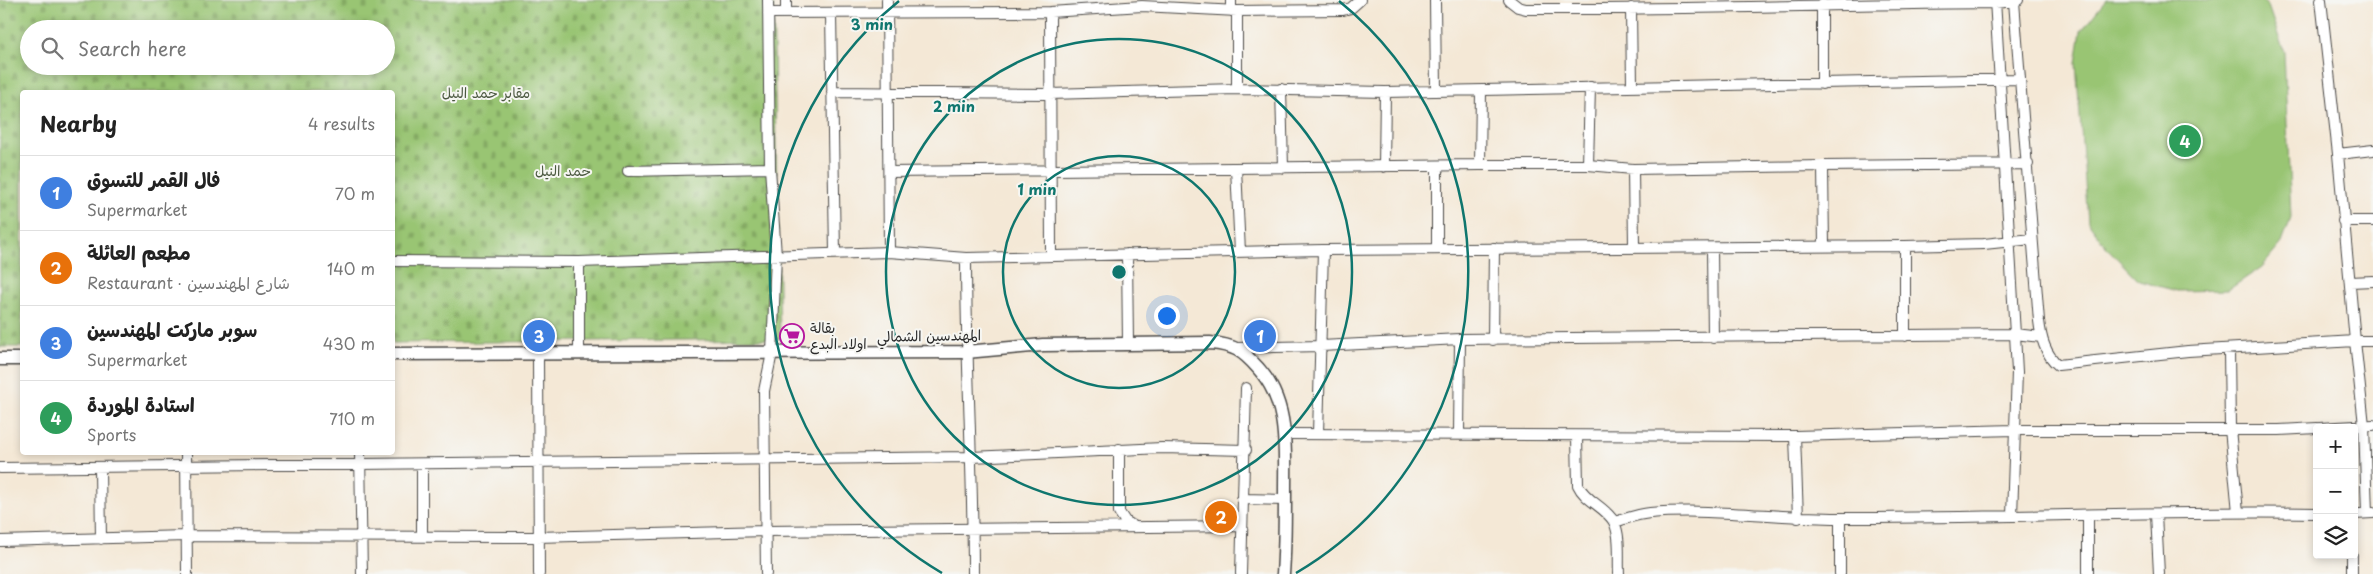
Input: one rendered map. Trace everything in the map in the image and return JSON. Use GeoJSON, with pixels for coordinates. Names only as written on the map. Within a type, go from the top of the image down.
{"type":"FeatureCollection","features":[{"type":"Feature","properties":{"kind":"main road","name":"المهندسين الشمالي"},"geometry":{"type":"LineString","coordinates":[[395,354],[966,352],[1043,345],[1210,342],[1236,348],[1257,366],[1273,386],[1279,402],[1284,434],[1283,574]]}},
{"type":"Feature","properties":{"kind":"main road"},"geometry":{"type":"LineString","coordinates":[[0,359],[20,358]]}},
{"type":"Feature","properties":{"kind":"street"},"geometry":{"type":"LineString","coordinates":[[766,574],[764,391],[772,353],[776,255],[770,168],[768,0]]}},
{"type":"Feature","properties":{"kind":"street"},"geometry":{"type":"LineString","coordinates":[[786,0],[786,13]]}},
{"type":"Feature","properties":{"kind":"street"},"geometry":{"type":"LineString","coordinates":[[887,0],[890,252]]}},
{"type":"Feature","properties":{"kind":"street"},"geometry":{"type":"LineString","coordinates":[[768,13],[1050,12],[1079,5],[1142,3],[1343,10],[1351,8],[1360,0]]}},
{"type":"Feature","properties":{"kind":"street"},"geometry":{"type":"LineString","coordinates":[[1434,0],[1436,91]]}},
{"type":"Feature","properties":{"kind":"street"},"geometry":{"type":"LineString","coordinates":[[1509,0],[1518,7],[1526,9],[1630,8],[1655,4],[1822,4],[1850,2],[1995,2],[2016,0],[2020,79],[2041,337],[2051,359],[2058,365],[2188,351],[2373,341]]}},
{"type":"Feature","properties":{"kind":"street"},"geometry":{"type":"LineString","coordinates":[[2321,0],[2338,154],[2355,341],[2368,425],[2370,513]]}},
{"type":"Feature","properties":{"kind":"street"},"geometry":{"type":"LineString","coordinates":[[1995,2],[2015,334],[2012,516]]}},
{"type":"Feature","properties":{"kind":"street"},"geometry":{"type":"LineString","coordinates":[[1822,4],[1822,84]]}},
{"type":"Feature","properties":{"kind":"street"},"geometry":{"type":"LineString","coordinates":[[1233,7],[1237,89]]}},
{"type":"Feature","properties":{"kind":"street"},"geometry":{"type":"LineString","coordinates":[[1630,8],[1632,86]]}},
{"type":"Feature","properties":{"kind":"street"},"geometry":{"type":"LineString","coordinates":[[1050,12],[1051,255]]}},
{"type":"Feature","properties":{"kind":"street"},"geometry":{"type":"LineString","coordinates":[[831,14],[835,253]]}},
{"type":"Feature","properties":{"kind":"street"},"geometry":{"type":"LineString","coordinates":[[832,92],[1050,94],[1237,89],[1385,92],[1481,91],[1632,86],[2020,79]]}},
{"type":"Feature","properties":{"kind":"street"},"geometry":{"type":"LineString","coordinates":[[1588,165],[1590,87]]}},
{"type":"Feature","properties":{"kind":"street"},"geometry":{"type":"LineString","coordinates":[[1281,89],[1283,168]]}},
{"type":"Feature","properties":{"kind":"street"},"geometry":{"type":"LineString","coordinates":[[1480,165],[1481,91]]}},
{"type":"Feature","properties":{"kind":"street"},"geometry":{"type":"LineString","coordinates":[[1384,166],[1385,92]]}},
{"type":"Feature","properties":{"kind":"street"},"geometry":{"type":"LineString","coordinates":[[2338,154],[2373,150]]}},
{"type":"Feature","properties":{"kind":"street"},"geometry":{"type":"LineString","coordinates":[[888,172],[1480,165],[1588,165],[1633,169],[2028,164]]}},
{"type":"Feature","properties":{"kind":"street"},"geometry":{"type":"LineString","coordinates":[[1437,166],[1437,249]]}},
{"type":"Feature","properties":{"kind":"street"},"geometry":{"type":"LineString","coordinates":[[1823,166],[1824,247]]}},
{"type":"Feature","properties":{"kind":"street"},"geometry":{"type":"LineString","coordinates":[[628,171],[770,168]]}},
{"type":"Feature","properties":{"kind":"street"},"geometry":{"type":"LineString","coordinates":[[1236,168],[1240,252]]}},
{"type":"Feature","properties":{"kind":"street"},"geometry":{"type":"LineString","coordinates":[[1633,169],[1634,247]]}},
{"type":"Feature","properties":{"kind":"street"},"geometry":{"type":"LineString","coordinates":[[2343,221],[2373,221]]}},
{"type":"Feature","properties":{"kind":"street"},"geometry":{"type":"LineString","coordinates":[[395,261],[579,262],[890,252],[966,258],[1323,250],[1905,246],[2009,242],[2032,239]]}},
{"type":"Feature","properties":{"kind":"street"},"geometry":{"type":"LineString","coordinates":[[1905,246],[1905,336]]}},
{"type":"Feature","properties":{"kind":"street"},"geometry":{"type":"LineString","coordinates":[[1493,340],[1494,248]]}},
{"type":"Feature","properties":{"kind":"street"},"geometry":{"type":"LineString","coordinates":[[1712,248],[1714,338]]}},
{"type":"Feature","properties":{"kind":"street"},"geometry":{"type":"LineString","coordinates":[[1318,434],[1323,250]]}},
{"type":"Feature","properties":{"kind":"street"},"geometry":{"type":"LineString","coordinates":[[1127,254],[1128,344]]}},
{"type":"Feature","properties":{"kind":"street"},"geometry":{"type":"LineString","coordinates":[[966,258],[966,352],[972,457],[973,574]]}},
{"type":"Feature","properties":{"kind":"street"},"geometry":{"type":"LineString","coordinates":[[579,262],[579,353]]}},
{"type":"Feature","properties":{"kind":"street"},"geometry":{"type":"LineString","coordinates":[[2350,282],[2373,280]]}},
{"type":"Feature","properties":{"kind":"street"},"geometry":{"type":"LineString","coordinates":[[1236,348],[1460,339],[2015,334],[2041,337]]}},
{"type":"Feature","properties":{"kind":"street"},"geometry":{"type":"LineString","coordinates":[[1459,434],[1460,339]]}},
{"type":"Feature","properties":{"kind":"street"},"geometry":{"type":"LineString","coordinates":[[2229,350],[2230,429],[2238,512]]}},
{"type":"Feature","properties":{"kind":"street"},"geometry":{"type":"LineString","coordinates":[[538,354],[537,537],[539,574]]}},
{"type":"Feature","properties":{"kind":"street"},"geometry":{"type":"LineString","coordinates":[[1241,574],[1242,499],[1246,450],[1246,388]]}},
{"type":"Feature","properties":{"kind":"street"},"geometry":{"type":"LineString","coordinates":[[1284,434],[1795,436],[2014,430],[2279,430],[2313,428]]}},
{"type":"Feature","properties":{"kind":"street"},"geometry":{"type":"LineString","coordinates":[[1577,436],[1578,485],[1581,492],[1614,522],[1618,538],[1619,574]]}},
{"type":"Feature","properties":{"kind":"street"},"geometry":{"type":"LineString","coordinates":[[1795,436],[1798,518]]}},
{"type":"Feature","properties":{"kind":"street"},"geometry":{"type":"LineString","coordinates":[[1119,449],[1120,512],[1125,521],[1136,527]]}},
{"type":"Feature","properties":{"kind":"street"},"geometry":{"type":"LineString","coordinates":[[0,468],[972,457],[1119,449],[1246,450]]}},
{"type":"Feature","properties":{"kind":"street"},"geometry":{"type":"LineString","coordinates":[[186,455],[187,574]]}},
{"type":"Feature","properties":{"kind":"street"},"geometry":{"type":"LineString","coordinates":[[360,455],[362,574]]}},
{"type":"Feature","properties":{"kind":"street"},"geometry":{"type":"LineString","coordinates":[[422,464],[422,537]]}},
{"type":"Feature","properties":{"kind":"street"},"geometry":{"type":"LineString","coordinates":[[100,468],[101,539]]}},
{"type":"Feature","properties":{"kind":"street"},"geometry":{"type":"LineString","coordinates":[[1242,499],[1285,500]]}},
{"type":"Feature","properties":{"kind":"street"},"geometry":{"type":"LineString","coordinates":[[1614,522],[1648,513],[1704,512],[1798,518],[2088,516],[2238,512],[2313,513]]}},
{"type":"Feature","properties":{"kind":"street"},"geometry":{"type":"LineString","coordinates":[[2156,514],[2159,574]]}},
{"type":"Feature","properties":{"kind":"street"},"geometry":{"type":"LineString","coordinates":[[2088,516],[2088,574]]}},
{"type":"Feature","properties":{"kind":"street"},"geometry":{"type":"LineString","coordinates":[[1840,518],[1840,574]]}},
{"type":"Feature","properties":{"kind":"street"},"geometry":{"type":"LineString","coordinates":[[0,541],[186,536],[362,535],[537,537],[766,531],[1241,526]]}},
{"type":"Feature","properties":{"kind":"street"},"geometry":{"type":"LineString","coordinates":[[2352,559],[2352,574]]}},
{"type":"Feature","properties":{"kind":"green space","name":"حمد النيل"},"geometry":{"type":"Polygon","coordinates":[[[0,0],[773,0],[780,339],[395,343],[395,90],[20,90],[20,347],[0,347],[0,0]]]}},
{"type":"Feature","properties":{"kind":"green space"},"geometry":{"type":"Polygon","coordinates":[[[2106,0],[2261,0],[2268,6],[2284,52],[2291,218],[2282,243],[2262,267],[2228,290],[2177,291],[2139,281],[2108,249],[2088,222],[2076,63],[2081,31],[2106,0]]]}},
{"type":"Feature","properties":{"kind":"place","name":"استادة الموردة"},"geometry":{"type":"Point","coordinates":[2185,141]}},
{"type":"Feature","properties":{"kind":"place","name":"سوبر ماركت المهندسين"},"geometry":{"type":"Point","coordinates":[539,336]}},
{"type":"Feature","properties":{"kind":"place","name":"بقالة اولاد البدع"},"geometry":{"type":"Point","coordinates":[792,336]}},
{"type":"Feature","properties":{"kind":"place","name":"فال القمر للتسوق"},"geometry":{"type":"Point","coordinates":[1260,336]}},
{"type":"Feature","properties":{"kind":"place","name":"مطعم العائلة"},"geometry":{"type":"Point","coordinates":[1221,517]}},
{"type":"Feature","properties":{"kind":"park label","name":"مقابر حمد النيل"},"geometry":{"type":"Point","coordinates":[486,93]}}]}
